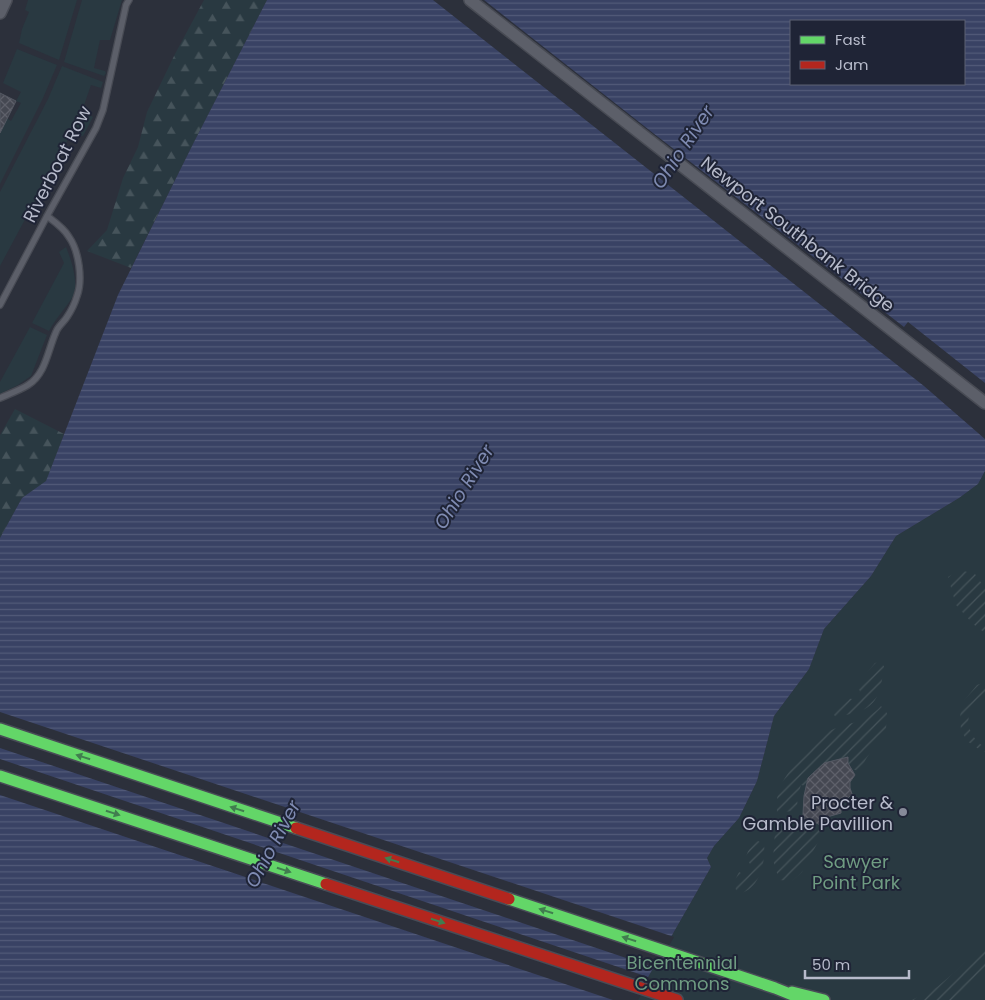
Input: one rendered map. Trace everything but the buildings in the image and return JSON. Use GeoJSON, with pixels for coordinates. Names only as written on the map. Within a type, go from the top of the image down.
{"type":"FeatureCollection","features":[{"type":"Feature","properties":{"kind":"highway"},"geometry":{"type":"LineString","coordinates":[[0,729],[775,988],[805,1000]]}},
{"type":"Feature","properties":{"kind":"highway"},"geometry":{"type":"LineString","coordinates":[[0,776],[678,1000]]}},
{"type":"Feature","properties":{"kind":"highway"},"geometry":{"type":"LineString","coordinates":[[775,988],[824,1000]]}},
{"type":"Feature","properties":{"kind":"street"},"geometry":{"type":"LineString","coordinates":[[0,13],[6,0]]}},
{"type":"Feature","properties":{"kind":"street","name":"Newport Southbank Bridge"},"geometry":{"type":"LineString","coordinates":[[470,0],[985,403]]}},
{"type":"Feature","properties":{"kind":"lane","name":"Riverboat Row"},"geometry":{"type":"LineString","coordinates":[[0,305],[96,128],[103,110],[126,5],[129,0]]}},
{"type":"Feature","properties":{"kind":"lane"},"geometry":{"type":"LineString","coordinates":[[0,398],[27,386],[38,375],[48,356],[56,330],[67,317],[78,295],[80,276],[78,260],[70,237],[47,216]]}},
{"type":"Feature","properties":{"kind":"green space"},"geometry":{"type":"Polygon","coordinates":[[[28,0],[77,0],[59,60],[19,43],[29,12],[25,10],[28,0]]]}},
{"type":"Feature","properties":{"kind":"green space"},"geometry":{"type":"Polygon","coordinates":[[[82,0],[122,0],[110,40],[100,40],[94,68],[105,71],[104,76],[64,62],[82,0]]]}},
{"type":"Feature","properties":{"kind":"green space"},"geometry":{"type":"Polygon","coordinates":[[[204,0],[267,0],[131,268],[87,251],[107,230],[123,178],[138,147],[147,112],[204,0]]]}},
{"type":"Feature","properties":{"kind":"green space"},"geometry":{"type":"Polygon","coordinates":[[[17,49],[57,65],[43,98],[0,184],[0,118],[2,115],[11,121],[21,103],[16,101],[21,92],[3,83],[17,49]]]}},
{"type":"Feature","properties":{"kind":"green space"},"geometry":{"type":"Polygon","coordinates":[[[62,66],[103,82],[101,88],[91,85],[82,111],[93,117],[83,136],[71,134],[0,266],[0,192],[48,99],[62,66]]]}},
{"type":"Feature","properties":{"kind":"green space"},"geometry":{"type":"Polygon","coordinates":[[[66,247],[74,272],[74,293],[49,331],[32,323],[64,263],[59,252],[66,247]]]}},
{"type":"Feature","properties":{"kind":"green space"},"geometry":{"type":"Polygon","coordinates":[[[30,327],[47,335],[31,376],[0,394],[0,382],[30,327]]]}},
{"type":"Feature","properties":{"kind":"green space"},"geometry":{"type":"Polygon","coordinates":[[[15,409],[64,434],[46,482],[22,498],[0,538],[0,435],[15,409]]]}},
{"type":"Feature","properties":{"kind":"green space","name":"Sawyer Point Park"},"geometry":{"type":"Polygon","coordinates":[[[985,471],[985,1000],[635,1000],[711,867],[707,858],[714,846],[739,818],[757,781],[774,716],[809,669],[824,629],[871,576],[896,536],[959,498],[978,484],[985,471]]]}},
{"type":"Feature","properties":{"kind":"green space"},"geometry":{"type":"Polygon","coordinates":[[[960,570],[975,574],[985,588],[985,633],[973,624],[956,605],[948,577],[960,570]]]}},
{"type":"Feature","properties":{"kind":"green space"},"geometry":{"type":"Polygon","coordinates":[[[879,662],[884,666],[884,671],[875,700],[859,712],[836,717],[834,710],[847,697],[853,699],[859,697],[860,691],[856,686],[875,663],[879,662]]]}},
{"type":"Feature","properties":{"kind":"green space"},"geometry":{"type":"Polygon","coordinates":[[[985,682],[985,695],[972,708],[968,721],[973,736],[985,747],[985,752],[983,752],[967,741],[961,730],[960,717],[962,703],[977,685],[985,682]]]}},
{"type":"Feature","properties":{"kind":"green space"},"geometry":{"type":"Polygon","coordinates":[[[881,706],[887,713],[886,729],[860,771],[850,767],[847,757],[824,763],[808,778],[806,786],[801,785],[797,798],[798,811],[777,812],[777,799],[781,785],[804,749],[817,737],[861,720],[881,706]]]}},
{"type":"Feature","properties":{"kind":"green space"},"geometry":{"type":"Polygon","coordinates":[[[806,821],[807,826],[817,823],[825,829],[802,872],[792,881],[779,880],[773,860],[775,831],[806,821]]]}},
{"type":"Feature","properties":{"kind":"green space"},"geometry":{"type":"Polygon","coordinates":[[[758,841],[764,844],[763,866],[753,886],[741,893],[736,890],[734,882],[739,872],[749,872],[751,867],[745,859],[751,846],[758,841]]]}},
{"type":"Feature","properties":{"kind":"green space"},"geometry":{"type":"Polygon","coordinates":[[[985,943],[985,967],[960,1000],[912,1000],[937,987],[985,943]]]}},
{"type":"Feature","properties":{"kind":"water","name":"Ohio River"},"geometry":{"type":"Polygon","coordinates":[[[267,0],[985,0],[985,471],[978,484],[959,498],[896,536],[871,576],[824,629],[809,669],[774,716],[757,781],[739,818],[714,846],[707,858],[711,867],[635,1000],[0,1000],[0,538],[22,498],[46,481],[118,295],[267,0]]]}},
{"type":"Feature","properties":{"kind":"pier"},"geometry":{"type":"Polygon","coordinates":[[[433,0],[484,0],[904,327],[908,322],[985,383],[985,439],[924,386],[433,0]]]}},
{"type":"Feature","properties":{"kind":"pier"},"geometry":{"type":"Polygon","coordinates":[[[0,712],[674,937],[656,968],[0,748],[0,712]]]}},
{"type":"Feature","properties":{"kind":"pier"},"geometry":{"type":"Polygon","coordinates":[[[0,759],[651,978],[638,1000],[613,1000],[0,795],[0,759]]]}},
{"type":"Feature","properties":{"kind":"traffic: fast"},"geometry":{"type":"LineString","coordinates":[[0,729],[296,828]]}},
{"type":"Feature","properties":{"kind":"traffic: fast"},"geometry":{"type":"LineString","coordinates":[[0,776],[326,884]]}},
{"type":"Feature","properties":{"kind":"traffic: fast"},"geometry":{"type":"LineString","coordinates":[[509,899],[775,988],[805,1000]]}},
{"type":"Feature","properties":{"kind":"traffic: fast"},"geometry":{"type":"LineString","coordinates":[[792,992],[824,1000]]}},
{"type":"Feature","properties":{"kind":"traffic: jam"},"geometry":{"type":"LineString","coordinates":[[296,828],[509,899]]}},
{"type":"Feature","properties":{"kind":"traffic: jam"},"geometry":{"type":"LineString","coordinates":[[326,884],[677,1000]]}},
{"type":"Feature","properties":{"kind":"place","name":"Procter & Gamble Pavillion"},"geometry":{"type":"Point","coordinates":[903,812]}},
{"type":"Feature","properties":{"kind":"park label","name":"Bicentennial Commons"},"geometry":{"type":"Point","coordinates":[682,972]}}]}
